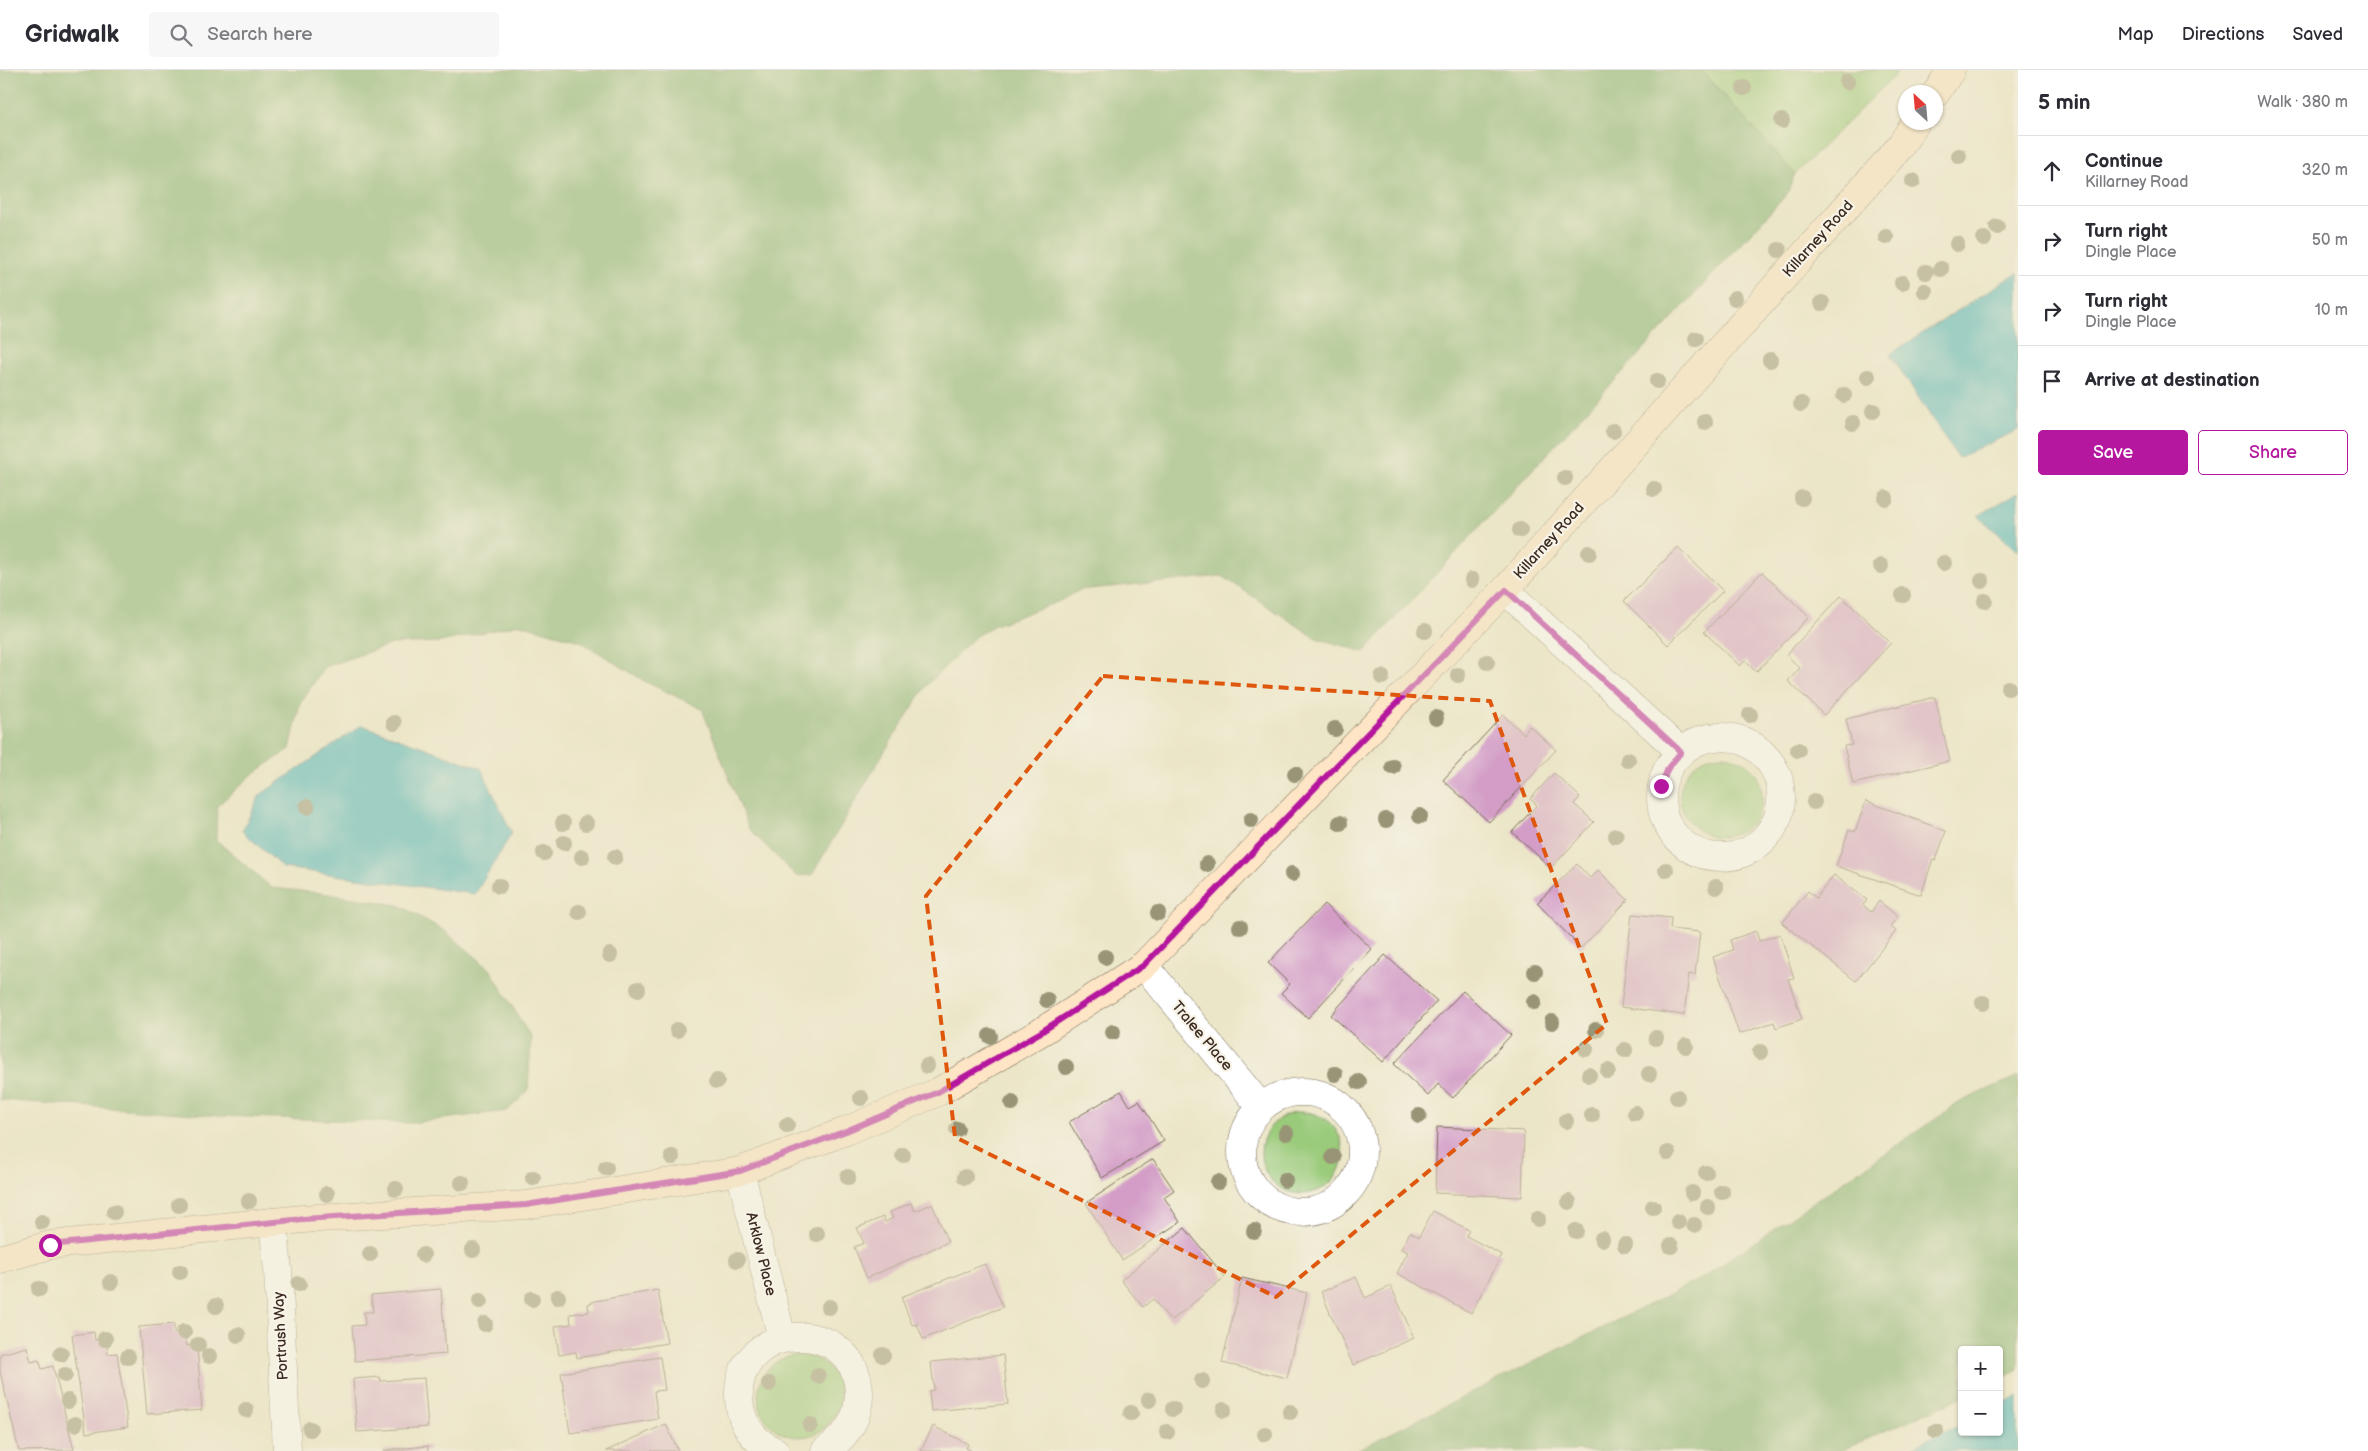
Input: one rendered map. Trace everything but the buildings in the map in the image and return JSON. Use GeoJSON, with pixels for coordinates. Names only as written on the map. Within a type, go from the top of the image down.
{"type":"FeatureCollection","features":[{"type":"Feature","properties":{"kind":"street"},"geometry":{"type":"LineString","coordinates":[[1942,85],[1951,70]]}},
{"type":"Feature","properties":{"kind":"street","name":"Killarney Road"},"geometry":{"type":"LineString","coordinates":[[0,1259],[50,1245],[273,1222],[526,1205],[740,1171],[846,1131],[938,1092],[1041,1032],[1144,965],[1506,590],[1899,148],[1911,130]]}},
{"type":"Feature","properties":{"kind":"street"},"geometry":{"type":"LineString","coordinates":[[1506,590],[1681,752]]}},
{"type":"Feature","properties":{"kind":"street"},"geometry":{"type":"LineString","coordinates":[[1710,738],[1737,738],[1755,746],[1770,760],[1779,778],[1782,798],[1779,817],[1769,834],[1754,848],[1736,855],[1716,857],[1696,852],[1679,841],[1668,825],[1661,807],[1661,786],[1668,768],[1681,752],[1697,741],[1710,738]]}},
{"type":"Feature","properties":{"kind":"street","name":"Tralee Place"},"geometry":{"type":"LineString","coordinates":[[1144,965],[1261,1107]]}},
{"type":"Feature","properties":{"kind":"street"},"geometry":{"type":"LineString","coordinates":[[1297,1091],[1317,1093],[1336,1101],[1350,1115],[1360,1133],[1362,1152],[1359,1172],[1349,1190],[1334,1203],[1316,1211],[1296,1212],[1277,1207],[1260,1196],[1248,1180],[1241,1155],[1242,1141],[1248,1123],[1261,1107],[1278,1096],[1297,1091]]}},
{"type":"Feature","properties":{"kind":"street","name":"Arklow Place"},"geometry":{"type":"LineString","coordinates":[[740,1171],[782,1338]]}},
{"type":"Feature","properties":{"kind":"street","name":"Portrush Way"},"geometry":{"type":"LineString","coordinates":[[273,1222],[278,1270],[287,1451]]}},
{"type":"Feature","properties":{"kind":"street"},"geometry":{"type":"LineString","coordinates":[[775,1451],[768,1448],[752,1435],[742,1418],[738,1399],[740,1379],[749,1361],[764,1347],[782,1338],[802,1335],[821,1340],[838,1350],[852,1365],[858,1384],[859,1404],[853,1423],[842,1439],[825,1451]]}},
{"type":"Feature","properties":{"kind":"highlighted area"},"geometry":{"type":"Polygon","coordinates":[[[1103,676],[1490,701],[1607,1024],[1276,1297],[955,1137],[926,896],[1103,676]]]}},
{"type":"Feature","properties":{"kind":"green space"},"geometry":{"type":"Polygon","coordinates":[[[0,70],[1701,70],[1795,174],[1787,194],[1364,652],[1316,638],[1222,576],[1080,590],[1060,601],[995,625],[976,636],[926,686],[881,757],[812,875],[796,876],[749,829],[702,709],[646,682],[580,641],[520,624],[441,642],[392,644],[324,667],[300,704],[290,749],[253,774],[217,806],[216,840],[272,888],[321,893],[399,905],[445,931],[490,969],[531,1038],[528,1091],[507,1111],[411,1123],[221,1116],[0,1100],[0,70]]]}},
{"type":"Feature","properties":{"kind":"green space"},"geometry":{"type":"Polygon","coordinates":[[[1701,70],[1894,70],[1898,72],[1795,174],[1701,70]]]}},
{"type":"Feature","properties":{"kind":"green space"},"geometry":{"type":"Polygon","coordinates":[[[1721,755],[1737,758],[1750,767],[1759,780],[1762,796],[1759,812],[1750,825],[1737,834],[1721,837],[1705,834],[1692,825],[1683,812],[1680,796],[1683,780],[1692,767],[1705,758],[1721,755]]]}},
{"type":"Feature","properties":{"kind":"green space"},"geometry":{"type":"Polygon","coordinates":[[[2018,1076],[2018,1369],[2003,1378],[2003,1346],[1958,1346],[1958,1399],[1840,1451],[1355,1451],[1702,1278],[1960,1102],[2018,1076]]]}},
{"type":"Feature","properties":{"kind":"green space"},"geometry":{"type":"Polygon","coordinates":[[[1302,1112],[1318,1115],[1331,1124],[1340,1137],[1343,1153],[1340,1169],[1331,1182],[1318,1191],[1302,1194],[1286,1191],[1273,1182],[1264,1169],[1261,1153],[1264,1137],[1273,1124],[1286,1115],[1302,1112]]]}},
{"type":"Feature","properties":{"kind":"green space"},"geometry":{"type":"Polygon","coordinates":[[[799,1355],[815,1358],[828,1367],[837,1380],[840,1396],[837,1412],[828,1425],[815,1434],[799,1437],[783,1434],[770,1425],[761,1412],[758,1396],[761,1380],[770,1367],[783,1358],[799,1355]]]}},
{"type":"Feature","properties":{"kind":"water"},"geometry":{"type":"Polygon","coordinates":[[[2018,272],[2018,430],[1958,458],[1890,354],[2018,272]]]}},
{"type":"Feature","properties":{"kind":"water"},"geometry":{"type":"Polygon","coordinates":[[[2018,492],[2018,551],[1978,516],[2018,492]]]}},
{"type":"Feature","properties":{"kind":"water"},"geometry":{"type":"Polygon","coordinates":[[[362,725],[481,768],[512,833],[475,894],[283,868],[242,831],[260,795],[362,725]]]}},
{"type":"Feature","properties":{"kind":"water"},"geometry":{"type":"Polygon","coordinates":[[[2018,1396],[2018,1451],[1901,1451],[1958,1426],[1958,1436],[2003,1436],[2003,1405],[2018,1396]]]}},
{"type":"Feature","properties":{"kind":"route"},"geometry":{"type":"LineString","coordinates":[[50,1245],[303,1219],[526,1205],[740,1171],[846,1131],[938,1092],[1041,1032],[1144,965],[1506,590],[1681,752],[1668,768],[1661,786]]}}]}
